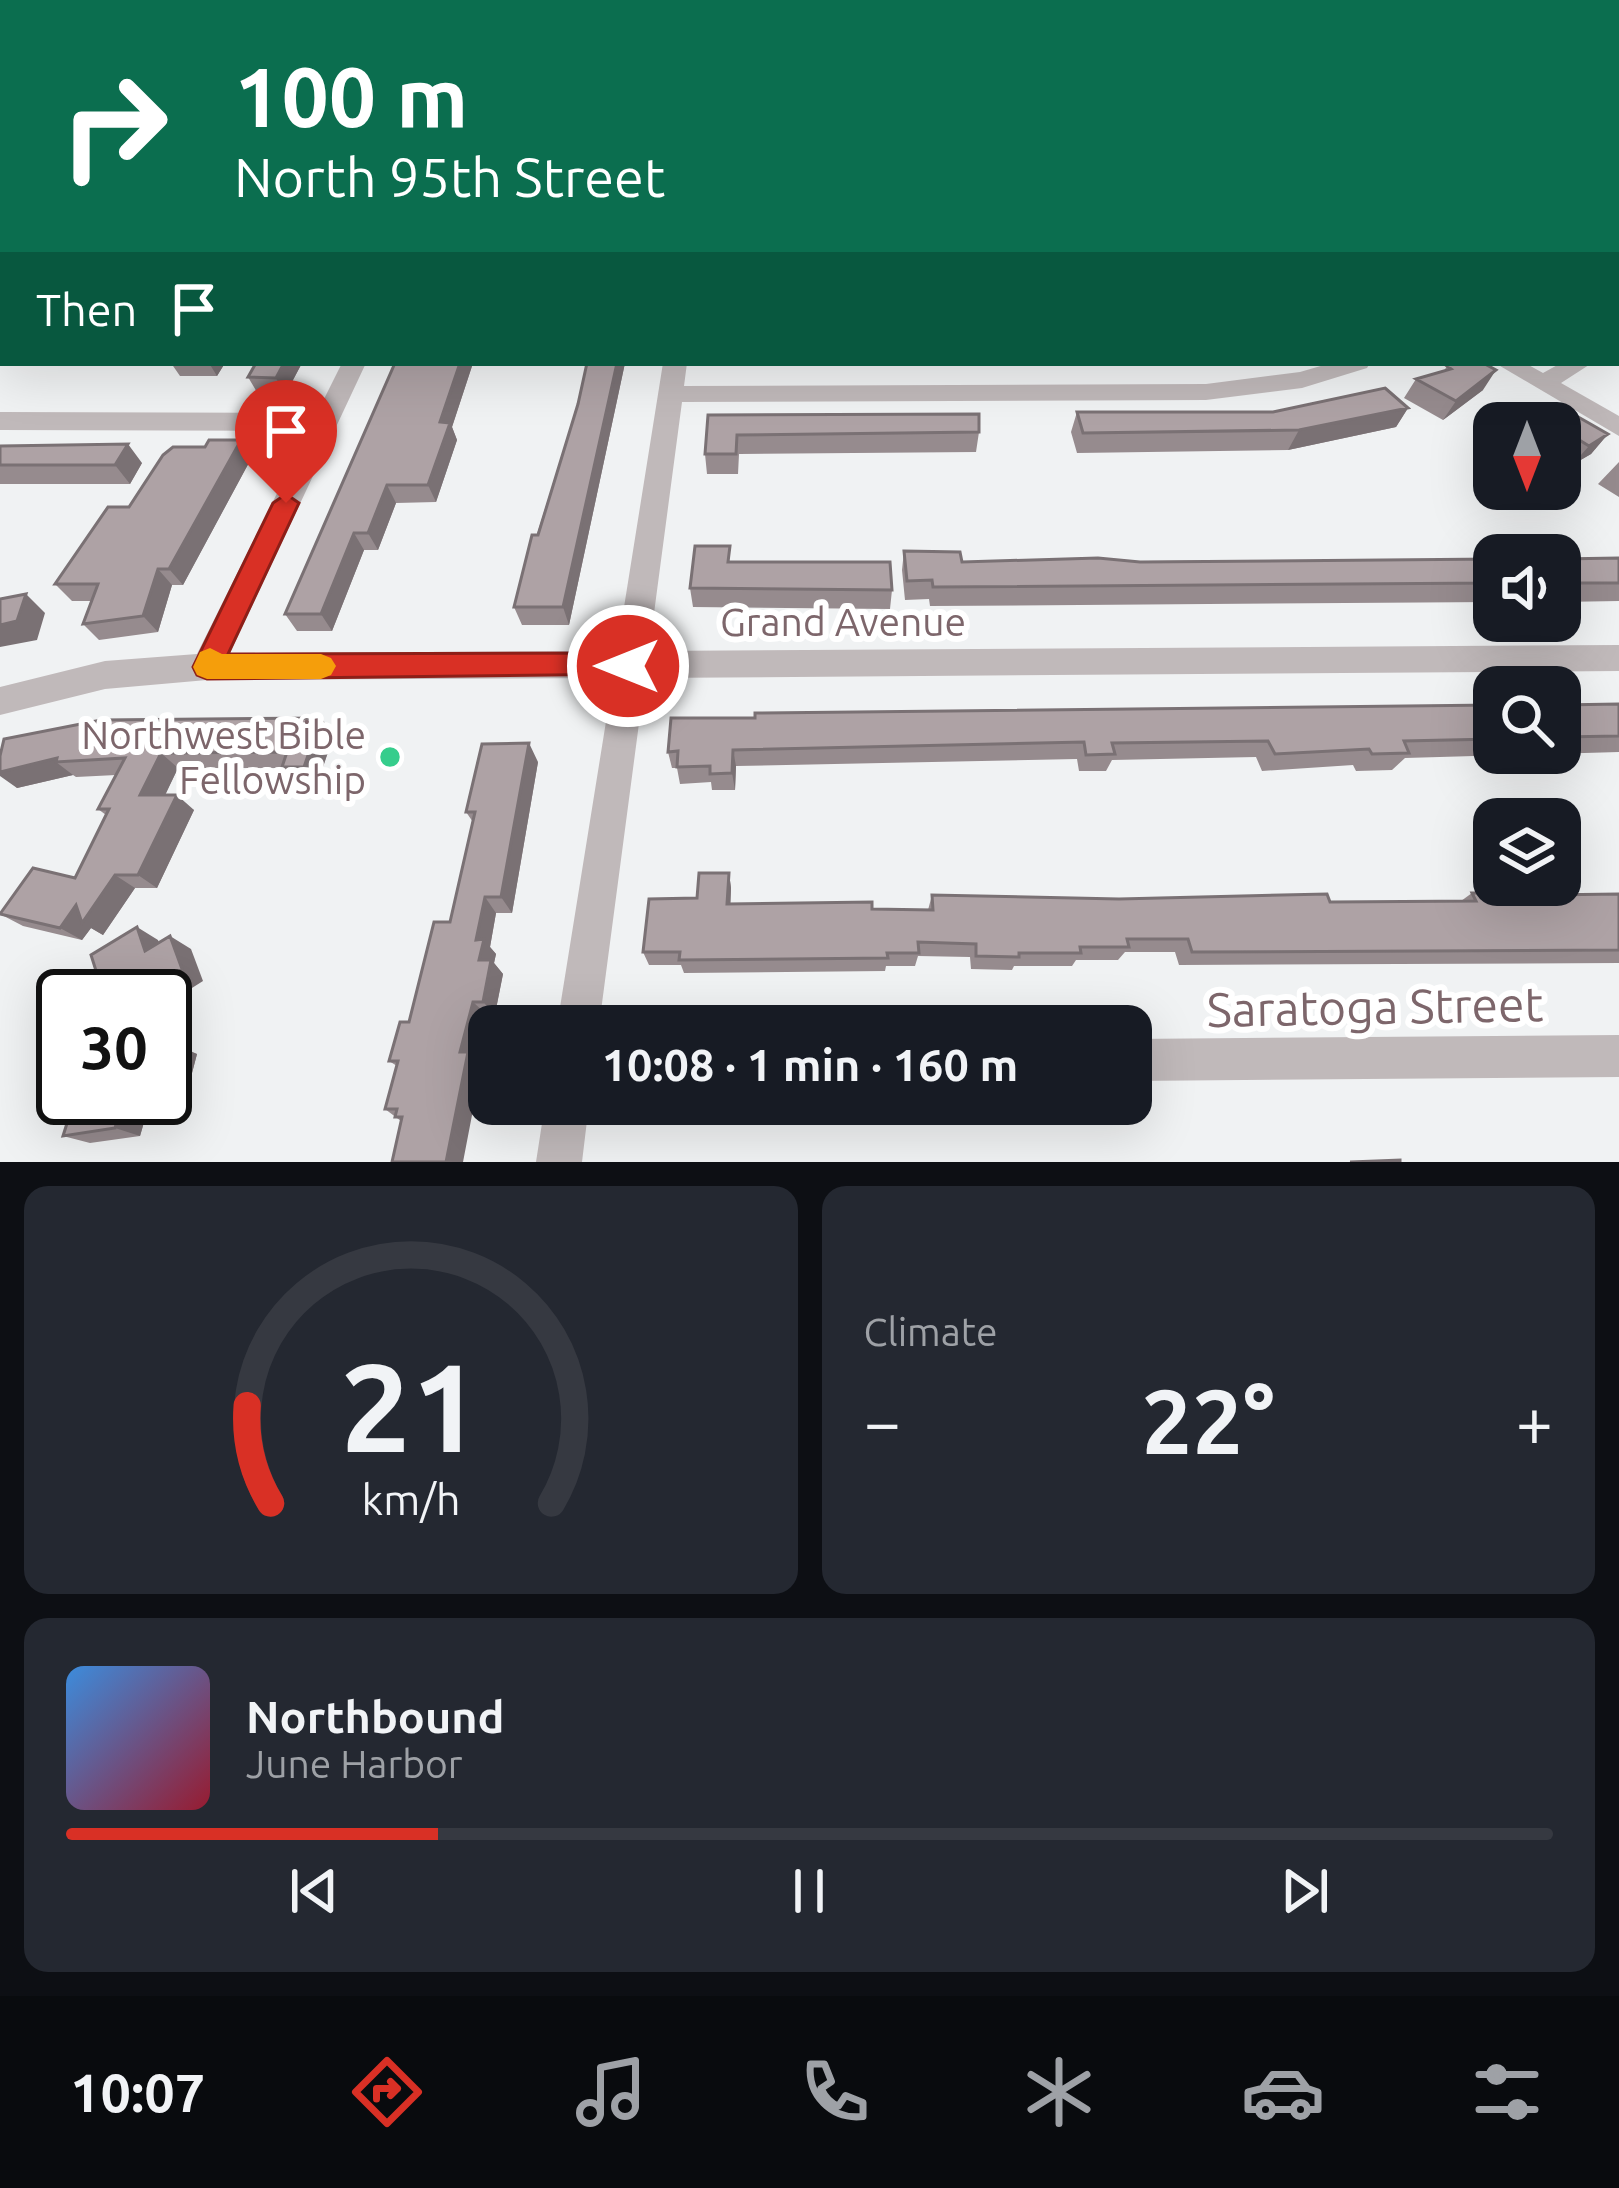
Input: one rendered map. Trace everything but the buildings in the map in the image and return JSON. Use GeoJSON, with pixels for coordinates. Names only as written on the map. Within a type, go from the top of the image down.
{"type":"FeatureCollection","features":[{"type":"Feature","properties":{"kind":"street"},"geometry":{"type":"LineString","coordinates":[[207,667],[353,366]]}},
{"type":"Feature","properties":{"kind":"street"},"geometry":{"type":"LineString","coordinates":[[581,1005],[675,366]]}},
{"type":"Feature","properties":{"kind":"street"},"geometry":{"type":"LineString","coordinates":[[671,394],[1206,392],[1302,380],[1348,366]]}},
{"type":"Feature","properties":{"kind":"street"},"geometry":{"type":"LineString","coordinates":[[1513,366],[1619,427]]}},
{"type":"Feature","properties":{"kind":"street"},"geometry":{"type":"LineString","coordinates":[[1543,383],[1574,366]]}},
{"type":"Feature","properties":{"kind":"street"},"geometry":{"type":"LineString","coordinates":[[0,422],[326,422]]}},
{"type":"Feature","properties":{"kind":"street","name":"Grand Avenue"},"geometry":{"type":"LineString","coordinates":[[0,701],[105,675],[207,667],[1619,658]]}},
{"type":"Feature","properties":{"kind":"street","name":"Saratoga Street"},"geometry":{"type":"LineString","coordinates":[[1152,1060],[1619,1056]]}},
{"type":"Feature","properties":{"kind":"street"},"geometry":{"type":"LineString","coordinates":[[559,1162],[564,1125]]}},
{"type":"Feature","properties":{"kind":"slow traffic"},"geometry":{"type":"LineString","coordinates":[[210,661],[207,667],[321,666]]}},
{"type":"Feature","properties":{"kind":"place","name":"Northwest Bible Fellowship"},"geometry":{"type":"Point","coordinates":[390,757]}},
{"type":"Feature","properties":{"kind":"route"},"geometry":{"type":"LineString","coordinates":[[286,503],[207,667],[628,666]]}}]}
